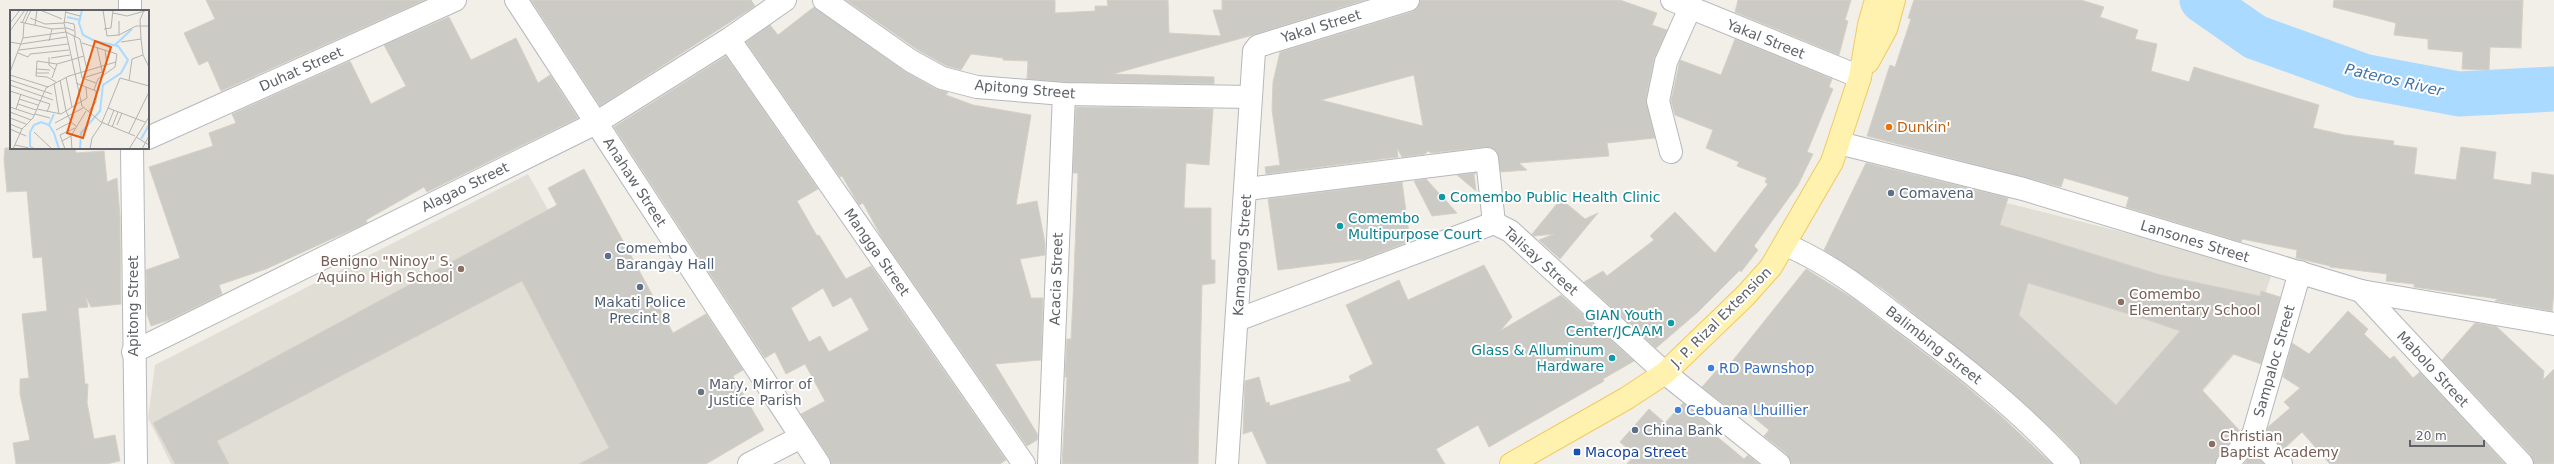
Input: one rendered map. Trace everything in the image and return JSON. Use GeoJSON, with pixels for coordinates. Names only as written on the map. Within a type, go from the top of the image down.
{"type":"FeatureCollection","features":[{"type":"Feature","properties":{"kind":"main road"},"geometry":{"type":"LineString","coordinates":[[1860,77],[1869,25],[1876,0]]}},
{"type":"Feature","properties":{"kind":"main road"},"geometry":{"type":"LineString","coordinates":[[1860,77],[1886,29],[1894,0]]}},
{"type":"Feature","properties":{"kind":"main road","name":"J. P. Rizal Extension"},"geometry":{"type":"LineString","coordinates":[[1511,464],[1627,398],[1665,373],[1746,295],[1771,266],[1786,244],[1832,162],[1860,77]]}},
{"type":"Feature","properties":{"kind":"street","name":"Duhat Street"},"geometry":{"type":"LineString","coordinates":[[149,138],[455,0]]}},
{"type":"Feature","properties":{"kind":"street","name":"Anahaw Street"},"geometry":{"type":"LineString","coordinates":[[516,0],[819,464]]}},
{"type":"Feature","properties":{"kind":"street","name":"Alagao Street"},"geometry":{"type":"LineString","coordinates":[[133,352],[596,123],[729,40],[785,0]]}},
{"type":"Feature","properties":{"kind":"street","name":"Apitong Street"},"geometry":{"type":"LineString","coordinates":[[824,0],[911,61],[942,78],[977,87],[1064,94],[1251,97]]}},
{"type":"Feature","properties":{"kind":"street","name":"Yakal Street"},"geometry":{"type":"LineString","coordinates":[[1258,46],[1408,0]]}},
{"type":"Feature","properties":{"kind":"street","name":"Yakal Street"},"geometry":{"type":"LineString","coordinates":[[1681,4],[1860,77]]}},
{"type":"Feature","properties":{"kind":"street"},"geometry":{"type":"LineString","coordinates":[[1671,152],[1658,101],[1666,62],[1681,4]]}},
{"type":"Feature","properties":{"kind":"street","name":"Mangga Street"},"geometry":{"type":"LineString","coordinates":[[729,40],[1024,464]]}},
{"type":"Feature","properties":{"kind":"street","name":"Kamagong Street"},"geometry":{"type":"LineString","coordinates":[[1227,464],[1247,189],[1254,55],[1258,46]]}},
{"type":"Feature","properties":{"kind":"street","name":"Acacia Street"},"geometry":{"type":"LineString","coordinates":[[1049,464],[1064,94]]}},
{"type":"Feature","properties":{"kind":"street","name":"Lansones Street"},"geometry":{"type":"LineString","coordinates":[[1839,143],[2023,189],[2362,291],[2554,324]]}},
{"type":"Feature","properties":{"kind":"street","name":"Apitong Street"},"geometry":{"type":"LineString","coordinates":[[132,149],[133,352],[136,464]]}},
{"type":"Feature","properties":{"kind":"street"},"geometry":{"type":"LineString","coordinates":[[1247,189],[1487,159],[1494,223]]}},
{"type":"Feature","properties":{"kind":"street","name":"Talisay Street"},"geometry":{"type":"LineString","coordinates":[[1237,320],[1494,223],[1510,231],[1665,373]]}},
{"type":"Feature","properties":{"kind":"street","name":"Balimbing Street"},"geometry":{"type":"LineString","coordinates":[[1786,244],[1803,252],[1844,276],[1969,371],[2068,464]]}},
{"type":"Feature","properties":{"kind":"street","name":"Sampaloc Street"},"geometry":{"type":"LineString","coordinates":[[2227,464],[2253,435],[2300,272]]}},
{"type":"Feature","properties":{"kind":"street","name":"Mabolo Street"},"geometry":{"type":"LineString","coordinates":[[2362,291],[2522,464]]}},
{"type":"Feature","properties":{"kind":"street"},"geometry":{"type":"LineString","coordinates":[[1665,373],[1779,464]]}},
{"type":"Feature","properties":{"kind":"street"},"geometry":{"type":"LineString","coordinates":[[2253,435],[2281,464]]}},
{"type":"Feature","properties":{"kind":"street"},"geometry":{"type":"LineString","coordinates":[[749,464],[801,437]]}},
{"type":"Feature","properties":{"kind":"shaded area","name":"Benigno \"Ninoy\" S. Aquino High School"},"geometry":{"type":"Polygon","coordinates":[[[528,174],[690,464],[171,464],[148,418],[155,365],[528,174]]]}},
{"type":"Feature","properties":{"kind":"shaded area","name":"Comembo Elementary School"},"geometry":{"type":"Polygon","coordinates":[[[2007,203],[2273,270],[2252,334],[2141,464],[2089,464],[1964,354],[2007,203]]]}},
{"type":"Feature","properties":{"kind":"building"},"geometry":{"type":"Polygon","coordinates":[[[206,0],[425,0],[221,91],[208,61],[199,65],[184,33],[215,19],[206,0]]]}},
{"type":"Feature","properties":{"kind":"building"},"geometry":{"type":"Polygon","coordinates":[[[531,0],[751,0],[755,6],[600,106],[531,0]]]}},
{"type":"Feature","properties":{"kind":"building"},"geometry":{"type":"Polygon","coordinates":[[[846,0],[1055,0],[1055,13],[1095,11],[1095,6],[1108,6],[1107,0],[1168,0],[1169,33],[1221,36],[1213,10],[1222,10],[1222,0],[1365,0],[1253,35],[1113,74],[1214,77],[1214,84],[1065,82],[1027,79],[1028,61],[1003,60],[1003,58],[971,54],[961,70],[947,66],[918,50],[846,0]]]}},
{"type":"Feature","properties":{"kind":"building"},"geometry":{"type":"Polygon","coordinates":[[[1420,0],[1620,0],[1657,13],[1652,25],[1667,30],[1654,59],[1646,98],[1655,138],[1607,143],[1609,156],[1519,163],[1527,170],[1501,172],[1497,152],[1485,147],[1431,153],[1428,151],[1425,154],[1402,157],[1397,148],[1398,157],[1266,174],[1265,167],[1280,165],[1272,110],[1273,82],[1280,52],[1412,12],[1417,8],[1420,0]],[[1414,75],[1321,100],[1423,126],[1414,75]]]}},
{"type":"Feature","properties":{"kind":"building"},"geometry":{"type":"Polygon","coordinates":[[[1738,0],[1851,0],[1845,20],[1848,21],[1839,55],[1735,12],[1738,0]]]}},
{"type":"Feature","properties":{"kind":"building"},"geometry":{"type":"Polygon","coordinates":[[[1914,0],[2081,0],[2104,7],[2100,17],[2138,30],[2135,39],[2157,44],[2151,71],[2189,82],[2194,67],[2319,105],[2313,128],[2345,135],[2394,141],[2393,145],[2417,148],[2414,174],[2456,180],[2461,147],[2496,152],[2493,179],[2531,185],[2532,172],[2554,175],[2554,292],[2552,311],[2495,301],[2498,299],[2414,287],[2414,284],[2386,281],[2387,274],[2330,267],[2296,258],[2297,250],[2242,239],[2241,242],[2126,207],[2129,197],[2064,178],[2061,187],[1867,136],[1890,65],[1895,67],[1911,19],[1908,18],[1914,0]]]}},
{"type":"Feature","properties":{"kind":"building"},"geometry":{"type":"Polygon","coordinates":[[[2334,0],[2523,0],[2521,48],[2490,47],[2489,70],[2462,69],[2463,52],[2428,49],[2428,39],[2394,35],[2396,23],[2333,7],[2334,0]]]}},
{"type":"Feature","properties":{"kind":"building"},"geometry":{"type":"Polygon","coordinates":[[[814,7],[904,71],[936,89],[948,92],[946,95],[973,105],[1031,115],[1016,205],[1037,201],[1045,243],[1045,255],[1020,259],[1031,298],[1043,298],[1041,360],[995,364],[1038,435],[1037,440],[1027,446],[882,238],[863,203],[859,205],[842,176],[840,177],[746,42],[770,25],[778,35],[814,7]]]}},
{"type":"Feature","properties":{"kind":"building"},"geometry":{"type":"Polygon","coordinates":[[[449,17],[471,60],[516,38],[538,83],[550,75],[578,118],[427,192],[424,187],[366,220],[367,223],[266,269],[219,285],[222,294],[169,320],[151,326],[147,314],[146,270],[180,258],[149,167],[213,146],[209,133],[236,123],[232,114],[350,61],[371,104],[406,86],[384,45],[449,17]]]}},
{"type":"Feature","properties":{"kind":"building"},"geometry":{"type":"Polygon","coordinates":[[[1735,39],[1832,79],[1829,87],[1833,89],[1807,152],[1813,154],[1798,185],[1754,246],[1758,250],[1741,272],[1740,270],[1698,312],[1656,348],[1584,282],[1603,271],[1607,276],[1654,240],[1650,236],[1675,212],[1715,253],[1768,184],[1765,182],[1767,178],[1737,166],[1739,162],[1706,148],[1713,130],[1675,115],[1671,101],[1680,60],[1721,75],[1735,39]]]}},
{"type":"Feature","properties":{"kind":"building"},"geometry":{"type":"Polygon","coordinates":[[[726,56],[818,189],[797,201],[817,236],[819,235],[846,279],[871,266],[1006,460],[1000,464],[831,464],[829,457],[801,414],[825,401],[805,364],[786,374],[775,352],[765,358],[614,127],[726,56]],[[823,288],[791,308],[809,342],[820,336],[829,352],[869,330],[851,297],[833,307],[823,288]]]}},
{"type":"Feature","properties":{"kind":"building"},"geometry":{"type":"Polygon","coordinates":[[[1076,107],[1213,109],[1209,165],[1186,163],[1184,208],[1211,208],[1211,260],[1215,260],[1215,283],[1202,285],[1198,464],[1062,464],[1067,377],[1065,377],[1067,339],[1071,339],[1078,173],[1073,173],[1076,107]]]}},
{"type":"Feature","properties":{"kind":"building"},"geometry":{"type":"Polygon","coordinates":[[[5,148],[75,149],[76,153],[104,151],[107,182],[117,178],[120,217],[121,304],[91,307],[86,297],[88,307],[78,308],[85,384],[88,384],[87,403],[94,439],[115,435],[120,461],[106,464],[16,464],[13,443],[30,440],[20,394],[20,379],[29,378],[22,314],[47,311],[42,257],[33,258],[27,191],[7,192],[4,159],[5,148]]]}},
{"type":"Feature","properties":{"kind":"building"},"geometry":{"type":"Polygon","coordinates":[[[1866,163],[2008,198],[2000,225],[2161,275],[2260,296],[2261,291],[2280,297],[2261,364],[2233,354],[2202,390],[2240,431],[2218,456],[2215,464],[2081,464],[2078,455],[2059,435],[1997,379],[1883,289],[1824,250],[1866,163]],[[2028,283],[2019,315],[2116,405],[2180,331],[2028,283]]]}},
{"type":"Feature","properties":{"kind":"building"},"geometry":{"type":"Polygon","coordinates":[[[584,169],[673,333],[706,314],[743,370],[733,376],[764,430],[706,464],[579,464],[609,448],[522,281],[217,441],[229,464],[175,464],[153,423],[557,205],[548,188],[584,169]]]}},
{"type":"Feature","properties":{"kind":"building"},"geometry":{"type":"Polygon","coordinates":[[[1476,173],[1474,175],[1476,191],[1457,175],[1476,173]]]}},
{"type":"Feature","properties":{"kind":"building"},"geometry":{"type":"Polygon","coordinates":[[[1426,179],[1457,213],[1432,216],[1414,181],[1426,179]]]}},
{"type":"Feature","properties":{"kind":"building","name":"Comembo Multipurpose Court"},"geometry":{"type":"Polygon","coordinates":[[[1402,182],[1410,241],[1364,259],[1278,270],[1268,199],[1402,182]]]}},
{"type":"Feature","properties":{"kind":"building"},"geometry":{"type":"Polygon","coordinates":[[[1561,199],[1585,219],[1598,213],[1560,259],[1539,240],[1554,234],[1534,236],[1532,234],[1561,199]]]}},
{"type":"Feature","properties":{"kind":"building"},"geometry":{"type":"Polygon","coordinates":[[[1484,265],[1512,317],[1500,331],[1561,295],[1634,361],[1603,379],[1604,381],[1489,447],[1478,425],[1436,449],[1445,464],[1267,464],[1252,431],[1243,434],[1245,381],[1259,377],[1266,403],[1269,402],[1270,406],[1351,381],[1349,376],[1373,364],[1346,305],[1399,280],[1408,300],[1484,265]]]}},
{"type":"Feature","properties":{"kind":"building"},"geometry":{"type":"Polygon","coordinates":[[[1806,269],[1854,299],[1960,381],[2001,416],[2052,464],[1791,464],[1787,454],[1764,436],[1769,430],[1740,406],[1734,412],[1702,387],[1717,370],[1722,374],[1806,269]]]}},
{"type":"Feature","properties":{"kind":"building"},"geometry":{"type":"Polygon","coordinates":[[[2348,311],[2368,329],[2364,334],[2390,359],[2394,356],[2413,378],[2420,372],[2505,464],[2330,464],[2302,432],[2284,449],[2267,432],[2268,427],[2290,408],[2284,402],[2300,388],[2283,377],[2292,343],[2309,354],[2348,311]]]}},
{"type":"Feature","properties":{"kind":"building"},"geometry":{"type":"Polygon","coordinates":[[[2475,323],[2497,327],[2544,371],[2543,380],[2554,369],[2554,464],[2534,464],[2531,455],[2442,360],[2475,323]]]}},
{"type":"Feature","properties":{"kind":"building"},"geometry":{"type":"Polygon","coordinates":[[[1683,403],[1718,431],[1715,435],[1744,459],[1748,455],[1759,464],[1627,464],[1635,455],[1620,442],[1649,409],[1665,423],[1683,403]]]}},
{"type":"Feature","properties":{"kind":"building"},"geometry":{"type":"Polygon","coordinates":[[[2253,453],[2264,464],[2244,464],[2253,453]]]}},
{"type":"Feature","properties":{"kind":"waterway","name":"Pateros River"},"geometry":{"type":"LineString","coordinates":[[2202,0],[2255,37],[2363,76],[2459,94],[2554,89]]}},
{"type":"Feature","properties":{"kind":"place","name":"Dunkin'"},"geometry":{"type":"Point","coordinates":[1889,127]}},
{"type":"Feature","properties":{"kind":"place","name":"Comavena"},"geometry":{"type":"Point","coordinates":[1891,193]}},
{"type":"Feature","properties":{"kind":"place","name":"Comembo Public Health Clinic"},"geometry":{"type":"Point","coordinates":[1442,197]}},
{"type":"Feature","properties":{"kind":"place","name":"Comembo Multipurpose Court"},"geometry":{"type":"Point","coordinates":[1340,226]}},
{"type":"Feature","properties":{"kind":"place","name":"Comembo Barangay Hall"},"geometry":{"type":"Point","coordinates":[608,256]}},
{"type":"Feature","properties":{"kind":"place","name":"Benigno \"Ninoy\" S. Aquino High School"},"geometry":{"type":"Point","coordinates":[461,269]}},
{"type":"Feature","properties":{"kind":"place","name":"Makati Police Precint 8"},"geometry":{"type":"Point","coordinates":[640,287]}},
{"type":"Feature","properties":{"kind":"place","name":"Comembo Elementary School"},"geometry":{"type":"Point","coordinates":[2121,302]}},
{"type":"Feature","properties":{"kind":"place","name":"GIAN Youth Center/JCAAM"},"geometry":{"type":"Point","coordinates":[1671,323]}},
{"type":"Feature","properties":{"kind":"place","name":"Glass & Alluminum Hardware"},"geometry":{"type":"Point","coordinates":[1612,358]}},
{"type":"Feature","properties":{"kind":"place","name":"RD Pawnshop"},"geometry":{"type":"Point","coordinates":[1711,368]}},
{"type":"Feature","properties":{"kind":"place","name":"Mary, Mirror of Justice Parish"},"geometry":{"type":"Point","coordinates":[701,392]}},
{"type":"Feature","properties":{"kind":"place","name":"Cebuana Lhuillier"},"geometry":{"type":"Point","coordinates":[1678,410]}},
{"type":"Feature","properties":{"kind":"place","name":"China Bank"},"geometry":{"type":"Point","coordinates":[1635,430]}},
{"type":"Feature","properties":{"kind":"place","name":"Christian Baptist Academy"},"geometry":{"type":"Point","coordinates":[2212,444]}},
{"type":"Feature","properties":{"kind":"place","name":"Macopa Street"},"geometry":{"type":"Point","coordinates":[1577,452]}}]}
